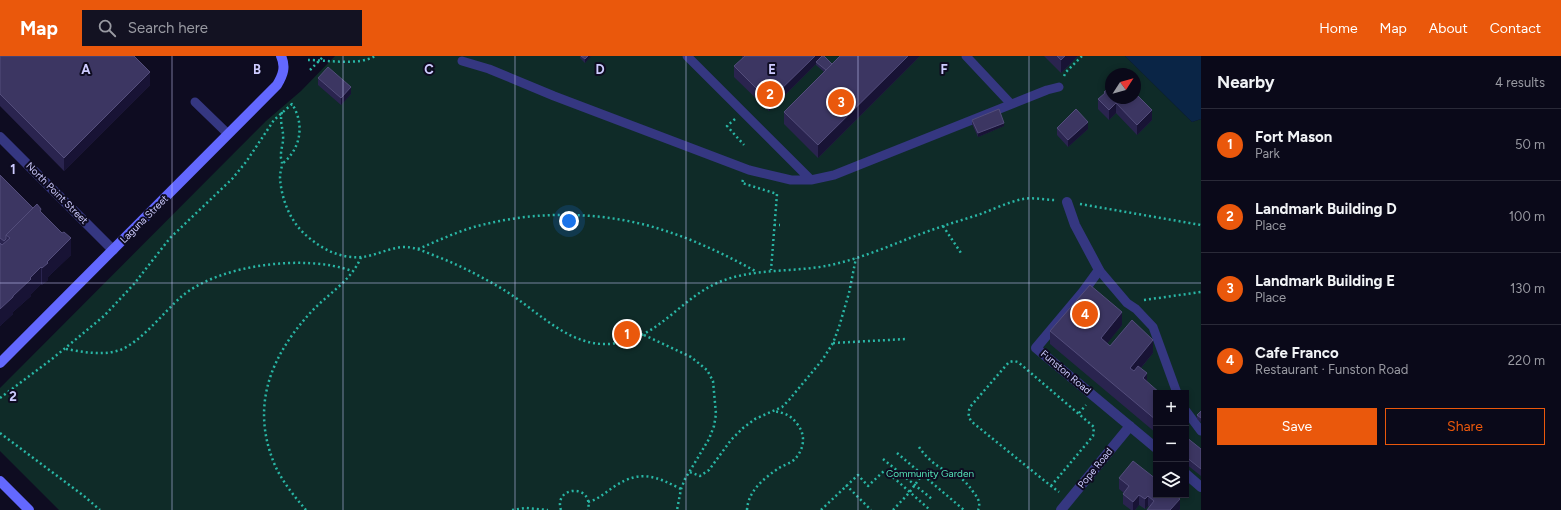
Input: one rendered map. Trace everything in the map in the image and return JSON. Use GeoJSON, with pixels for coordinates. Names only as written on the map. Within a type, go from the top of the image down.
{"type":"FeatureCollection","features":[{"type":"Feature","properties":{"kind":"main road","name":"Laguna Street"},"geometry":{"type":"LineString","coordinates":[[0,363],[277,85],[284,72],[284,64],[281,56]]}},
{"type":"Feature","properties":{"kind":"main road"},"geometry":{"type":"LineString","coordinates":[[0,481],[29,510]]}},
{"type":"Feature","properties":{"kind":"street","name":"North Point Street"},"geometry":{"type":"LineString","coordinates":[[0,137],[113,250]]}},
{"type":"Feature","properties":{"kind":"street"},"geometry":{"type":"LineString","coordinates":[[1067,202],[1075,225],[1099,270]]}},
{"type":"Feature","properties":{"kind":"street","name":"Funston Road"},"geometry":{"type":"LineString","coordinates":[[1099,270],[1083,292],[1036,348],[1153,445]]}},
{"type":"Feature","properties":{"kind":"street","name":"Pope Road"},"geometry":{"type":"LineString","coordinates":[[1061,510],[1130,426]]}},
{"type":"Feature","properties":{"kind":"street"},"geometry":{"type":"LineString","coordinates":[[1189,477],[1201,487]]}},
{"type":"Feature","properties":{"kind":"lane"},"geometry":{"type":"LineString","coordinates":[[687,56],[811,180]]}},
{"type":"Feature","properties":{"kind":"lane"},"geometry":{"type":"LineString","coordinates":[[968,58],[1011,104]]}},
{"type":"Feature","properties":{"kind":"lane"},"geometry":{"type":"LineString","coordinates":[[462,61],[489,69],[749,170],[791,180],[811,180],[834,175],[870,162],[1011,104],[1059,87]]}},
{"type":"Feature","properties":{"kind":"lane"},"geometry":{"type":"LineString","coordinates":[[196,102],[228,134]]}},
{"type":"Feature","properties":{"kind":"lane"},"geometry":{"type":"LineString","coordinates":[[1099,270],[1127,303],[1136,309],[1153,327],[1176,390]]}},
{"type":"Feature","properties":{"kind":"lane"},"geometry":{"type":"LineString","coordinates":[[1189,415],[1201,431]]}},
{"type":"Feature","properties":{"kind":"path"},"geometry":{"type":"LineString","coordinates":[[310,70],[324,56]]}},
{"type":"Feature","properties":{"kind":"path"},"geometry":{"type":"LineString","coordinates":[[308,60],[347,62],[367,60],[375,56]]}},
{"type":"Feature","properties":{"kind":"path"},"geometry":{"type":"LineString","coordinates":[[1066,72],[1082,56]]}},
{"type":"Feature","properties":{"kind":"path"},"geometry":{"type":"LineString","coordinates":[[0,398],[65,349],[88,330],[114,305],[170,238],[232,178],[246,162],[274,120],[292,104],[298,117],[300,133],[290,157],[282,164]]}},
{"type":"Feature","properties":{"kind":"path"},"geometry":{"type":"LineString","coordinates":[[282,112],[280,121],[284,134],[280,154],[282,164],[280,174],[284,200],[301,230],[319,245],[342,256],[361,257],[406,247],[417,249],[476,274],[506,291],[561,331],[581,340],[598,344],[614,344],[630,341],[644,335],[715,283],[732,277],[771,270],[818,268],[856,258],[928,231]]}},
{"type":"Feature","properties":{"kind":"path"},"geometry":{"type":"LineString","coordinates":[[743,183],[777,194],[771,270]]}},
{"type":"Feature","properties":{"kind":"path"},"geometry":{"type":"LineString","coordinates":[[417,249],[486,224],[540,216],[596,216],[630,221],[666,231],[728,257],[757,272]]}},
{"type":"Feature","properties":{"kind":"path"},"geometry":{"type":"LineString","coordinates":[[774,224],[780,225]]}},
{"type":"Feature","properties":{"kind":"path"},"geometry":{"type":"LineString","coordinates":[[943,226],[962,253]]}},
{"type":"Feature","properties":{"kind":"path"},"geometry":{"type":"LineString","coordinates":[[306,510],[283,481],[268,445],[265,426],[267,386],[276,360],[301,323],[358,266],[361,257]]}},
{"type":"Feature","properties":{"kind":"path"},"geometry":{"type":"LineString","coordinates":[[690,472],[700,476],[709,470],[731,440],[743,428],[755,419],[772,410],[782,407],[823,359],[833,343],[849,292],[856,258]]}},
{"type":"Feature","properties":{"kind":"path"},"geometry":{"type":"LineString","coordinates":[[65,349],[105,353],[122,349],[136,340],[190,291],[221,275],[250,268],[288,263],[316,263],[352,271]]}},
{"type":"Feature","properties":{"kind":"path"},"geometry":{"type":"LineString","coordinates":[[1127,303],[1201,292]]}},
{"type":"Feature","properties":{"kind":"path"},"geometry":{"type":"LineString","coordinates":[[644,335],[691,357],[707,370],[713,381],[716,414],[714,426],[709,439],[681,489],[677,510]]}},
{"type":"Feature","properties":{"kind":"path"},"geometry":{"type":"LineString","coordinates":[[833,343],[906,339]]}},
{"type":"Feature","properties":{"kind":"path"},"geometry":{"type":"LineString","coordinates":[[1052,486],[1093,436],[1094,427],[1018,362],[1009,362],[970,407],[968,412],[969,417],[1052,486],[1069,500]]}},
{"type":"Feature","properties":{"kind":"path"},"geometry":{"type":"LineString","coordinates":[[747,510],[747,503],[752,491],[771,473],[794,459],[801,450],[804,441],[801,429],[793,419],[785,413],[772,410]]}},
{"type":"Feature","properties":{"kind":"path"},"geometry":{"type":"LineString","coordinates":[[0,433],[84,496],[100,510]]}},
{"type":"Feature","properties":{"kind":"path"},"geometry":{"type":"LineString","coordinates":[[919,447],[928,458],[939,467],[957,475],[968,483],[978,498],[978,510]]}},
{"type":"Feature","properties":{"kind":"path"},"geometry":{"type":"LineString","coordinates":[[896,453],[964,510]]}},
{"type":"Feature","properties":{"kind":"path"},"geometry":{"type":"LineString","coordinates":[[883,459],[932,499]]}},
{"type":"Feature","properties":{"kind":"path"},"geometry":{"type":"LineString","coordinates":[[821,510],[858,475],[868,486],[885,470],[909,493],[930,510]]}},
{"type":"Feature","properties":{"kind":"path"},"geometry":{"type":"LineString","coordinates":[[588,502],[596,499],[616,485],[636,476],[648,475],[660,478],[681,489]]}},
{"type":"Feature","properties":{"kind":"path"},"geometry":{"type":"LineString","coordinates":[[893,510],[909,493],[922,475]]}},
{"type":"Feature","properties":{"kind":"path"},"geometry":{"type":"LineString","coordinates":[[846,485],[871,510]]}},
{"type":"Feature","properties":{"kind":"path"},"geometry":{"type":"LineString","coordinates":[[561,510],[561,498],[568,491],[577,490],[585,495],[588,502],[588,510]]}},
{"type":"Feature","properties":{"kind":"path"},"geometry":{"type":"LineString","coordinates":[[512,510],[526,508],[548,510]]}},
{"type":"Feature","properties":{"kind":"green space","name":"Community Garden"},"geometry":{"type":"Polygon","coordinates":[[[335,56],[1125,56],[1137,68],[1105,68],[1105,104],[1141,104],[1141,72],[1192,122],[1201,119],[1201,510],[59,510],[0,451],[0,388],[266,121],[301,91],[335,56]]]}},
{"type":"Feature","properties":{"kind":"water"},"geometry":{"type":"Polygon","coordinates":[[[1125,56],[1201,56],[1201,119],[1192,122],[1141,72],[1141,68],[1137,68],[1125,56]]]}},
{"type":"Feature","properties":{"kind":"building"},"geometry":{"type":"Polygon","coordinates":[[[0,56],[134,56],[150,72],[64,158],[0,94],[0,56]]]}},
{"type":"Feature","properties":{"kind":"building"},"geometry":{"type":"Polygon","coordinates":[[[581,56],[588,56],[585,59],[581,56]]]}},
{"type":"Feature","properties":{"kind":"building"},"geometry":{"type":"Polygon","coordinates":[[[745,56],[815,56],[769,101],[734,66],[745,56]]]}},
{"type":"Feature","properties":{"kind":"building"},"geometry":{"type":"Polygon","coordinates":[[[824,56],[832,64],[826,70],[816,62],[824,56]]]}},
{"type":"Feature","properties":{"kind":"building"},"geometry":{"type":"Polygon","coordinates":[[[840,56],[908,56],[818,145],[784,112],[840,56]]]}},
{"type":"Feature","properties":{"kind":"building"},"geometry":{"type":"Polygon","coordinates":[[[1057,56],[1065,56],[1061,60],[1057,56]]]}},
{"type":"Feature","properties":{"kind":"building"},"geometry":{"type":"Polygon","coordinates":[[[328,67],[351,87],[341,98],[318,78],[328,67]]]}},
{"type":"Feature","properties":{"kind":"building"},"geometry":{"type":"Polygon","coordinates":[[[1105,93],[1105,104],[1115,104],[1109,110],[1098,99],[1105,93]]]}},
{"type":"Feature","properties":{"kind":"building"},"geometry":{"type":"Polygon","coordinates":[[[1141,99],[1152,110],[1137,125],[1117,104],[1141,104],[1141,99]]]}},
{"type":"Feature","properties":{"kind":"building"},"geometry":{"type":"Polygon","coordinates":[[[999,109],[1004,123],[978,133],[972,120],[999,109]]]}},
{"type":"Feature","properties":{"kind":"building"},"geometry":{"type":"Polygon","coordinates":[[[1076,109],[1088,122],[1068,140],[1057,128],[1076,109]]]}},
{"type":"Feature","properties":{"kind":"building"},"geometry":{"type":"Polygon","coordinates":[[[0,175],[33,208],[6,235],[6,239],[4,241],[0,238],[0,175]]]}},
{"type":"Feature","properties":{"kind":"building"},"geometry":{"type":"Polygon","coordinates":[[[37,204],[41,209],[40,211],[62,233],[64,232],[71,238],[47,262],[48,263],[42,268],[41,267],[30,278],[31,279],[0,309],[0,243],[2,245],[10,238],[6,235],[37,204]]]}},
{"type":"Feature","properties":{"kind":"building"},"geometry":{"type":"Polygon","coordinates":[[[1090,285],[1122,312],[1101,338],[1110,346],[1132,320],[1153,340],[1130,368],[1134,371],[1138,366],[1147,373],[1143,378],[1157,390],[1153,390],[1153,417],[1050,331],[1090,285]]]}},
{"type":"Feature","properties":{"kind":"building"},"geometry":{"type":"Polygon","coordinates":[[[1201,411],[1201,418],[1197,415],[1201,411]]]}},
{"type":"Feature","properties":{"kind":"building"},"geometry":{"type":"Polygon","coordinates":[[[1189,439],[1201,449],[1201,469],[1189,459],[1189,439]]]}},
{"type":"Feature","properties":{"kind":"building"},"geometry":{"type":"Polygon","coordinates":[[[1133,461],[1153,477],[1153,498],[1180,499],[1170,510],[1147,510],[1154,501],[1148,496],[1145,499],[1139,495],[1133,502],[1123,494],[1129,486],[1119,478],[1133,461]]]}},
{"type":"Feature","properties":{"kind":"place","name":"Landmark Building D"},"geometry":{"type":"Point","coordinates":[770,94]}},
{"type":"Feature","properties":{"kind":"place","name":"Landmark Building E"},"geometry":{"type":"Point","coordinates":[841,102]}},
{"type":"Feature","properties":{"kind":"place","name":"Cafe Franco"},"geometry":{"type":"Point","coordinates":[1085,314]}},
{"type":"Feature","properties":{"kind":"place","name":"Fort Mason"},"geometry":{"type":"Point","coordinates":[627,334]}}]}
